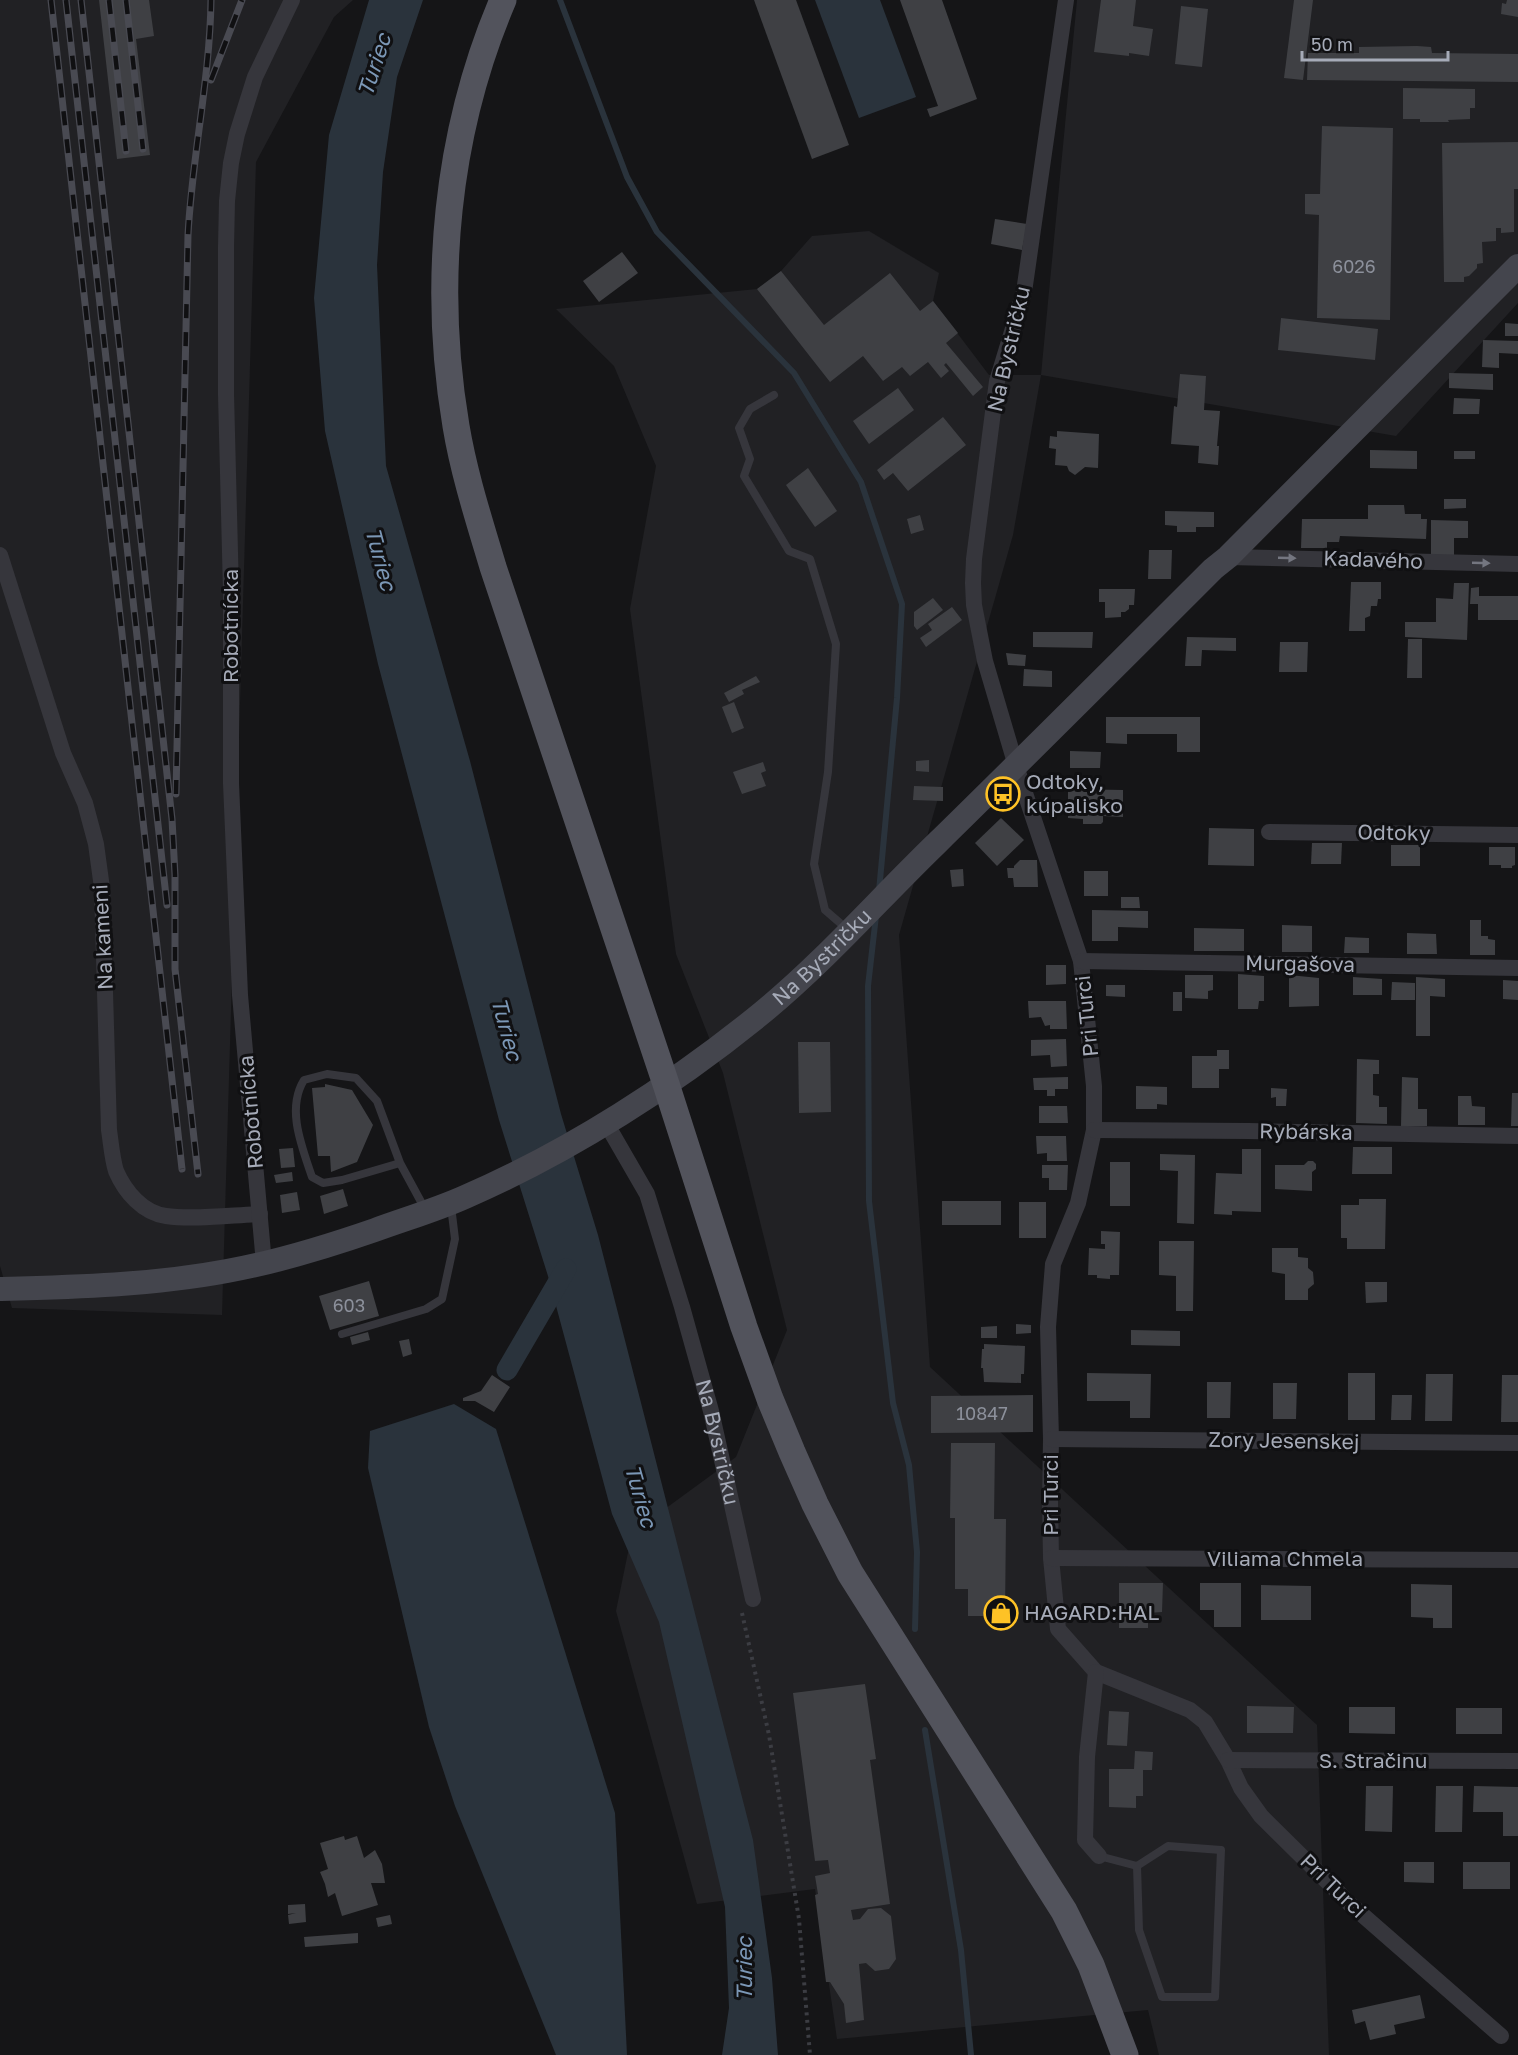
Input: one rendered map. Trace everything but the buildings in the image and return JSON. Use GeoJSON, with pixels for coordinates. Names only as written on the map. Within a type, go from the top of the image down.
{"type":"FeatureCollection","features":[{"type":"Feature","properties":{"kind":"main road"},"geometry":{"type":"LineString","coordinates":[[502,0],[471,92],[458,153],[447,215],[444,295],[445,335],[453,404],[469,484],[493,567],[666,1084],[744,1327],[770,1399],[815,1504],[850,1573],[1064,1911],[1091,1965],[1125,2055]]}},
{"type":"Feature","properties":{"kind":"street","name":"Robotnícka"},"geometry":{"type":"LineString","coordinates":[[264,1264],[240,995],[231,783],[231,592],[226,394],[227,201],[231,163],[246,104],[255,77],[292,0]]}},
{"type":"Feature","properties":{"kind":"street","name":"Na Bystričku"},"geometry":{"type":"LineString","coordinates":[[1016,766],[983,651],[974,605],[974,559],[997,381],[1024,292],[1066,0]]}},
{"type":"Feature","properties":{"kind":"street","name":"Na Bystričku"},"geometry":{"type":"LineString","coordinates":[[752,1595],[711,1411],[647,1194],[599,1127],[666,1084],[766,1010],[851,930],[1518,267]]}},
{"type":"Feature","properties":{"kind":"street","name":"Na kameni"},"geometry":{"type":"LineString","coordinates":[[0,555],[63,753],[85,803],[96,844],[102,888],[109,1130],[116,1169],[124,1186],[134,1199],[146,1208],[165,1216],[260,1214]]}},
{"type":"Feature","properties":{"kind":"street","name":"Kadavého"},"geometry":{"type":"LineString","coordinates":[[1228,557],[1518,564]]}},
{"type":"Feature","properties":{"kind":"street","name":"Pri Turci"},"geometry":{"type":"LineString","coordinates":[[1016,766],[1081,960],[1094,1086],[1094,1130],[1078,1203],[1053,1264],[1048,1327],[1050,1502],[1058,1629],[1096,1672],[1190,1710],[1205,1722],[1228,1760],[1241,1788],[1261,1816],[1350,1904],[1501,2036]]}},
{"type":"Feature","properties":{"kind":"street","name":"Odtoky"},"geometry":{"type":"LineString","coordinates":[[1269,832],[1518,835]]}},
{"type":"Feature","properties":{"kind":"street","name":"Murgašova"},"geometry":{"type":"LineString","coordinates":[[1081,960],[1518,968]]}},
{"type":"Feature","properties":{"kind":"street"},"geometry":{"type":"LineString","coordinates":[[0,1288],[130,1283],[181,1278],[264,1264],[312,1251],[450,1203],[494,1184],[599,1127]]}},
{"type":"Feature","properties":{"kind":"street","name":"Rybárska"},"geometry":{"type":"LineString","coordinates":[[1094,1130],[1518,1136]]}},
{"type":"Feature","properties":{"kind":"street","name":"Zory Jesenskej"},"geometry":{"type":"LineString","coordinates":[[1051,1439],[1518,1443]]}},
{"type":"Feature","properties":{"kind":"street","name":"Viliama Chmela"},"geometry":{"type":"LineString","coordinates":[[1052,1558],[1518,1560]]}},
{"type":"Feature","properties":{"kind":"street"},"geometry":{"type":"LineString","coordinates":[[1096,1672],[1087,1757],[1085,1840],[1099,1856]]}},
{"type":"Feature","properties":{"kind":"street","name":"S. Stračinu"},"geometry":{"type":"LineString","coordinates":[[1228,1760],[1518,1761]]}},
{"type":"Feature","properties":{"kind":"lane"},"geometry":{"type":"LineString","coordinates":[[774,395],[750,409],[739,428],[750,459],[744,476],[789,551],[810,559],[836,644],[828,772],[814,864],[825,910],[851,930]]}},
{"type":"Feature","properties":{"kind":"lane"},"geometry":{"type":"LineString","coordinates":[[400,1163],[342,1180],[323,1183],[312,1177],[302,1148],[296,1116],[297,1091],[304,1080],[327,1074],[356,1078],[377,1101],[400,1163],[426,1212]]}},
{"type":"Feature","properties":{"kind":"lane"},"geometry":{"type":"LineString","coordinates":[[342,1334],[426,1309],[442,1299],[455,1239],[450,1203]]}},
{"type":"Feature","properties":{"kind":"lane"},"geometry":{"type":"LineString","coordinates":[[1099,1856],[1137,1866],[1168,1846],[1221,1850],[1215,1996],[1162,1997],[1139,1930],[1137,1866]]}},
{"type":"Feature","properties":{"kind":"path"},"geometry":{"type":"LineString","coordinates":[[752,1595],[739,1597],[769,1734],[797,1909],[810,2055]]}},
{"type":"Feature","properties":{"kind":"shaded area"},"geometry":{"type":"Polygon","coordinates":[[[0,0],[353,0],[334,17],[256,162],[222,1315],[12,1308],[0,1266],[0,0]]]}},
{"type":"Feature","properties":{"kind":"shaded area"},"geometry":{"type":"Polygon","coordinates":[[[1077,0],[1518,0],[1518,303],[1396,436],[1041,375],[1077,0]]]}},
{"type":"Feature","properties":{"kind":"shaded area"},"geometry":{"type":"Polygon","coordinates":[[[869,231],[939,273],[933,301],[989,375],[1041,375],[1013,535],[899,935],[930,1367],[1317,1725],[1329,2055],[1159,2055],[1148,2010],[837,2039],[815,1889],[697,1904],[616,1611],[632,1533],[736,1457],[787,1330],[723,1073],[676,954],[630,609],[656,466],[614,366],[556,309],[757,289],[781,271],[812,236],[869,231]]]}},
{"type":"Feature","properties":{"kind":"water","name":"Turiec"},"geometry":{"type":"Polygon","coordinates":[[[369,0],[423,0],[397,77],[383,172],[377,265],[386,466],[470,761],[561,1114],[598,1235],[753,1840],[772,1978],[778,2055],[722,2055],[729,2008],[725,1907],[659,1622],[612,1514],[548,1276],[499,1120],[378,664],[325,431],[314,298],[329,135],[369,0]]]}},
{"type":"Feature","properties":{"kind":"water"},"geometry":{"type":"Polygon","coordinates":[[[815,0],[880,0],[916,97],[859,118],[815,0]]]}},
{"type":"Feature","properties":{"kind":"water"},"geometry":{"type":"Polygon","coordinates":[[[454,1404],[496,1429],[615,1813],[627,2055],[556,2055],[455,1806],[429,1727],[368,1468],[370,1431],[454,1404]]]}},
{"type":"Feature","properties":{"kind":"waterway"},"geometry":{"type":"LineString","coordinates":[[560,0],[627,177],[657,232],[794,373],[861,482],[902,604],[897,698],[879,891]]}},
{"type":"Feature","properties":{"kind":"waterway"},"geometry":{"type":"LineString","coordinates":[[876,916],[868,986],[869,1201],[893,1403],[909,1465],[917,1552],[915,1629]]}},
{"type":"Feature","properties":{"kind":"waterway"},"geometry":{"type":"LineString","coordinates":[[507,1370],[566,1269]]}},
{"type":"Feature","properties":{"kind":"waterway"},"geometry":{"type":"LineString","coordinates":[[925,1730],[961,1950],[971,2055]]}},
{"type":"Feature","properties":{"kind":"railway"},"geometry":{"type":"LineString","coordinates":[[51,0],[182,1169]]}},
{"type":"Feature","properties":{"kind":"railway"},"geometry":{"type":"LineString","coordinates":[[66,0],[167,905]]}},
{"type":"Feature","properties":{"kind":"railway"},"geometry":{"type":"LineString","coordinates":[[81,0],[172,819],[175,875],[175,969],[198,1174]]}},
{"type":"Feature","properties":{"kind":"railway"},"geometry":{"type":"LineString","coordinates":[[109,0],[126,151]]}},
{"type":"Feature","properties":{"kind":"railway"},"geometry":{"type":"LineString","coordinates":[[126,0],[143,149]]}},
{"type":"Feature","properties":{"kind":"railway"},"geometry":{"type":"LineString","coordinates":[[176,794],[188,235],[208,59],[211,0]]}},
{"type":"Feature","properties":{"kind":"railway"},"geometry":{"type":"LineString","coordinates":[[211,80],[242,0]]}},
{"type":"Feature","properties":{"kind":"place","name":"Odtoky, kúpalisko"},"geometry":{"type":"Point","coordinates":[1003,794]}},
{"type":"Feature","properties":{"kind":"place","name":"HAGARD:HAL"},"geometry":{"type":"Point","coordinates":[1001,1613]}}]}
